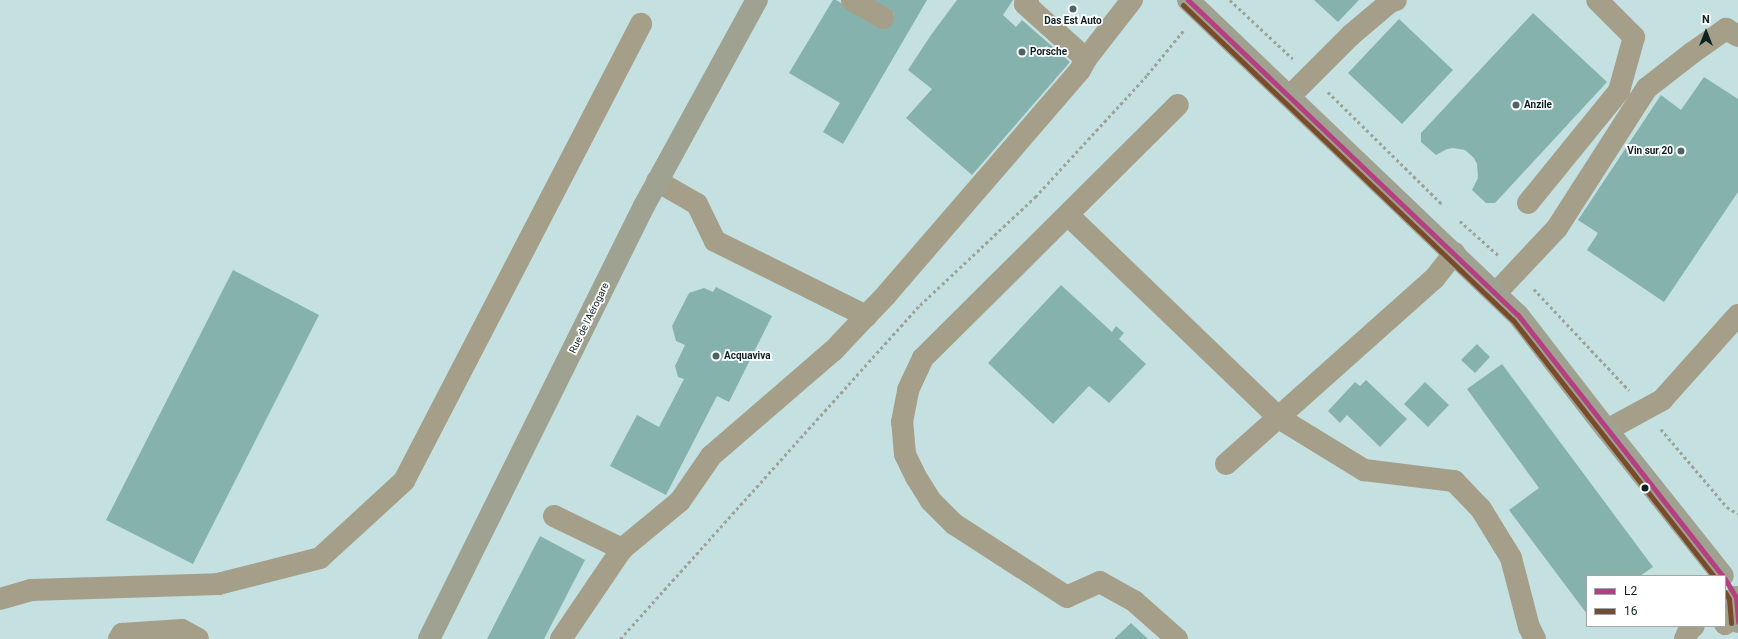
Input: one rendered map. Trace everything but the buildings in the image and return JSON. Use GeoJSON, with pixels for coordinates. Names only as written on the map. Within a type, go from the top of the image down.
{"type":"FeatureCollection","features":[{"type":"Feature","properties":{"kind":"main road","name":"Rue de l'Aérogare"},"geometry":{"type":"LineString","coordinates":[[429,639],[657,181],[757,0]]}},
{"type":"Feature","properties":{"kind":"main road"},"geometry":{"type":"LineString","coordinates":[[1194,6],[1518,315],[1722,575]]}},
{"type":"Feature","properties":{"kind":"main road"},"geometry":{"type":"LineString","coordinates":[[1726,581],[1734,599],[1738,622]]}},
{"type":"Feature","properties":{"kind":"street"},"geometry":{"type":"LineString","coordinates":[[852,0],[883,18]]}},
{"type":"Feature","properties":{"kind":"street"},"geometry":{"type":"LineString","coordinates":[[1028,0],[1025,4],[1086,59]]}},
{"type":"Feature","properties":{"kind":"street"},"geometry":{"type":"LineString","coordinates":[[562,639],[622,549],[680,501],[711,456],[834,350],[886,296],[1080,70],[1086,59],[1132,0]]}},
{"type":"Feature","properties":{"kind":"street"},"geometry":{"type":"LineString","coordinates":[[1290,96],[1351,35],[1390,2],[1396,0]]}},
{"type":"Feature","properties":{"kind":"street"},"geometry":{"type":"LineString","coordinates":[[1528,203],[1619,91],[1634,37],[1597,0]]}},
{"type":"Feature","properties":{"kind":"street"},"geometry":{"type":"LineString","coordinates":[[0,599],[31,590],[218,584],[320,558],[404,481],[641,24]]}},
{"type":"Feature","properties":{"kind":"street"},"geometry":{"type":"LineString","coordinates":[[1496,293],[1557,228],[1647,88],[1692,53],[1726,30],[1738,36]]}},
{"type":"Feature","properties":{"kind":"street"},"geometry":{"type":"LineString","coordinates":[[1176,639],[1134,601],[1100,582],[1067,597],[954,524],[931,501],[916,477],[906,454],[902,422],[908,390],[923,358],[1178,105]]}},
{"type":"Feature","properties":{"kind":"street"},"geometry":{"type":"LineString","coordinates":[[657,181],[697,204],[715,241],[866,316]]}},
{"type":"Feature","properties":{"kind":"street"},"geometry":{"type":"LineString","coordinates":[[1068,215],[1279,418],[1364,470],[1454,481],[1481,509],[1511,558],[1529,627],[1535,639]]}},
{"type":"Feature","properties":{"kind":"street"},"geometry":{"type":"LineString","coordinates":[[1226,464],[1434,279],[1454,254]]}},
{"type":"Feature","properties":{"kind":"street"},"geometry":{"type":"LineString","coordinates":[[1607,430],[1662,400],[1738,315]]}},
{"type":"Feature","properties":{"kind":"street"},"geometry":{"type":"LineString","coordinates":[[554,516],[622,549]]}},
{"type":"Feature","properties":{"kind":"street"},"geometry":{"type":"LineString","coordinates":[[1726,622],[1734,599]]}},
{"type":"Feature","properties":{"kind":"street"},"geometry":{"type":"LineString","coordinates":[[1685,639],[1689,630],[1693,627]]}},
{"type":"Feature","properties":{"kind":"street"},"geometry":{"type":"LineString","coordinates":[[1719,639],[1724,627]]}},
{"type":"Feature","properties":{"kind":"street"},"geometry":{"type":"LineString","coordinates":[[119,639],[122,634],[182,630],[198,639]]}},
{"type":"Feature","properties":{"kind":"path"},"geometry":{"type":"LineString","coordinates":[[620,639],[920,305],[1035,196],[1147,75],[1194,6]]}},
{"type":"Feature","properties":{"kind":"transit line","name":"L2"},"geometry":{"type":"LineString","coordinates":[[1188,0],[1518,315],[1722,575]]}},
{"type":"Feature","properties":{"kind":"transit line","name":"16"},"geometry":{"type":"LineString","coordinates":[[1183,5],[1513,320],[1713,575]]}},
{"type":"Feature","properties":{"kind":"transit line","name":"L2"},"geometry":{"type":"LineString","coordinates":[[1726,581],[1736,597],[1738,622]]}},
{"type":"Feature","properties":{"kind":"transit line","name":"16"},"geometry":{"type":"LineString","coordinates":[[1726,594],[1729,599],[1731,623]]}},
{"type":"Feature","properties":{"kind":"place","name":"Das Est Auto"},"geometry":{"type":"Point","coordinates":[1073,9]}},
{"type":"Feature","properties":{"kind":"place","name":"Porsche"},"geometry":{"type":"Point","coordinates":[1022,52]}},
{"type":"Feature","properties":{"kind":"place","name":"Anzile"},"geometry":{"type":"Point","coordinates":[1516,105]}},
{"type":"Feature","properties":{"kind":"place","name":"Vin sur 20"},"geometry":{"type":"Point","coordinates":[1681,151]}},
{"type":"Feature","properties":{"kind":"place","name":"Acquaviva"},"geometry":{"type":"Point","coordinates":[716,356]}}]}
